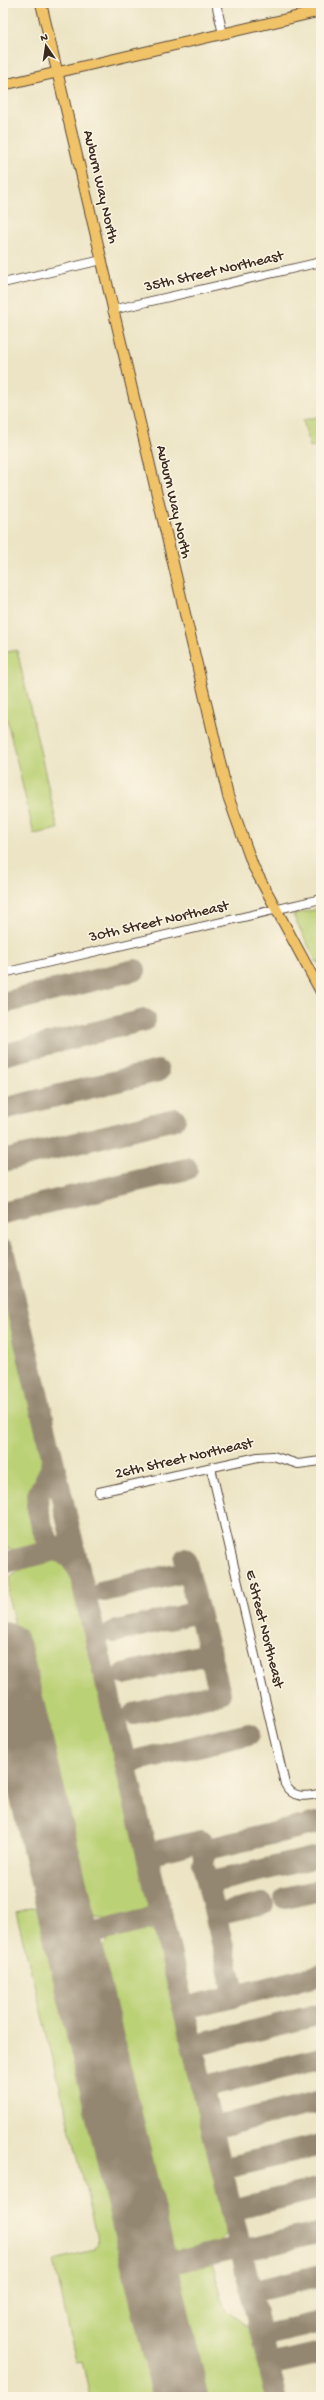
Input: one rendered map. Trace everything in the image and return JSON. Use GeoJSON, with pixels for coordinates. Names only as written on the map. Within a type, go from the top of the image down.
{"type":"FeatureCollection","features":[{"type":"Feature","properties":{"kind":"main road","name":"Auburn Way North"},"geometry":{"type":"LineString","coordinates":[[41,3],[102,260],[112,310],[228,796],[245,846],[276,909],[321,992]]}},
{"type":"Feature","properties":{"kind":"main road"},"geometry":{"type":"LineString","coordinates":[[3,85],[321,11]]}},
{"type":"Feature","properties":{"kind":"street"},"geometry":{"type":"LineString","coordinates":[[216,3],[223,34]]}},
{"type":"Feature","properties":{"kind":"street"},"geometry":{"type":"LineString","coordinates":[[3,283],[102,260]]}},
{"type":"Feature","properties":{"kind":"street","name":"35th Street Northeast"},"geometry":{"type":"LineString","coordinates":[[112,310],[321,262]]}},
{"type":"Feature","properties":{"kind":"street","name":"30th Street Northeast"},"geometry":{"type":"LineString","coordinates":[[3,973],[321,899]]}},
{"type":"Feature","properties":{"kind":"street","name":"26th Street Northeast"},"geometry":{"type":"LineString","coordinates":[[100,1492],[266,1455],[298,1464],[321,1461]]}},
{"type":"Feature","properties":{"kind":"street","name":"E Street Northeast"},"geometry":{"type":"LineString","coordinates":[[211,1468],[285,1784],[288,1790],[294,1795],[303,1796],[321,1793]]}},
{"type":"Feature","properties":{"kind":"green space"},"geometry":{"type":"Polygon","coordinates":[[[321,416],[321,445],[310,447],[303,420],[321,416]]]}},
{"type":"Feature","properties":{"kind":"green space"},"geometry":{"type":"Polygon","coordinates":[[[17,650],[58,829],[34,834],[3,703],[3,653],[17,650]]]}},
{"type":"Feature","properties":{"kind":"green space"},"geometry":{"type":"Polygon","coordinates":[[[321,908],[321,962],[317,963],[293,915],[321,908]]]}},
{"type":"Feature","properties":{"kind":"green space"},"geometry":{"type":"Polygon","coordinates":[[[3,1275],[46,1455],[46,1461],[31,1496],[32,1508],[41,1543],[32,1548],[22,1550],[3,1546],[3,1275]]]}},
{"type":"Feature","properties":{"kind":"green space"},"geometry":{"type":"Polygon","coordinates":[[[52,1560],[64,1562],[71,1568],[139,1842],[149,1893],[147,1908],[121,1918],[113,1919],[97,1916],[81,1906],[8,1596],[10,1578],[30,1566],[52,1560]]]}},
{"type":"Feature","properties":{"kind":"green space"},"geometry":{"type":"Polygon","coordinates":[[[50,1903],[63,1949],[165,2397],[91,2397],[83,2361],[76,2362],[54,2260],[93,2250],[98,2244],[97,2234],[16,1912],[50,1903]]]}},
{"type":"Feature","properties":{"kind":"green space"},"geometry":{"type":"Polygon","coordinates":[[[144,1928],[156,1932],[227,2220],[228,2232],[223,2238],[210,2247],[202,2250],[187,2252],[171,2249],[160,2238],[96,1969],[101,1950],[110,1939],[124,1933],[144,1928]]]}},
{"type":"Feature","properties":{"kind":"green space"},"geometry":{"type":"Polygon","coordinates":[[[195,2263],[212,2263],[226,2311],[250,2328],[257,2336],[271,2397],[199,2397],[178,2320],[173,2282],[174,2277],[181,2269],[195,2263]]]}},
{"type":"Feature","properties":{"kind":"taxiway"},"geometry":{"type":"LineString","coordinates":[[3,1003],[135,970]]}},
{"type":"Feature","properties":{"kind":"taxiway"},"geometry":{"type":"LineString","coordinates":[[3,1055],[145,1020]]}},
{"type":"Feature","properties":{"kind":"taxiway"},"geometry":{"type":"LineString","coordinates":[[3,1109],[158,1071]]}},
{"type":"Feature","properties":{"kind":"taxiway"},"geometry":{"type":"LineString","coordinates":[[3,1161],[175,1119]]}},
{"type":"Feature","properties":{"kind":"taxiway"},"geometry":{"type":"LineString","coordinates":[[3,1213],[187,1169]]}},
{"type":"Feature","properties":{"kind":"taxiway"},"geometry":{"type":"LineString","coordinates":[[3,1250],[276,2397]]}},
{"type":"Feature","properties":{"kind":"taxiway"},"geometry":{"type":"LineString","coordinates":[[52,1457],[51,1469],[38,1495],[37,1505],[42,1527],[49,1543],[70,1558],[79,1570]]}},
{"type":"Feature","properties":{"kind":"taxiway"},"geometry":{"type":"LineString","coordinates":[[3,1563],[68,1547]]}},
{"type":"Feature","properties":{"kind":"taxiway"},"geometry":{"type":"LineString","coordinates":[[134,1714],[220,1693],[185,1559]]}},
{"type":"Feature","properties":{"kind":"taxiway"},"geometry":{"type":"LineString","coordinates":[[104,1591],[188,1571]]}},
{"type":"Feature","properties":{"kind":"taxiway"},"geometry":{"type":"LineString","coordinates":[[114,1632],[198,1612]]}},
{"type":"Feature","properties":{"kind":"taxiway"},"geometry":{"type":"LineString","coordinates":[[124,1674],[211,1653]]}},
{"type":"Feature","properties":{"kind":"taxiway"},"geometry":{"type":"LineString","coordinates":[[125,1763],[249,1734]]}},
{"type":"Feature","properties":{"kind":"taxiway"},"geometry":{"type":"LineString","coordinates":[[204,1850],[321,1822]]}},
{"type":"Feature","properties":{"kind":"taxiway"},"geometry":{"type":"LineString","coordinates":[[147,1854],[201,1841],[205,1855],[203,1864],[235,1996]]}},
{"type":"Feature","properties":{"kind":"taxiway"},"geometry":{"type":"LineString","coordinates":[[208,1883],[321,1856]]}},
{"type":"Feature","properties":{"kind":"taxiway"},"geometry":{"type":"LineString","coordinates":[[285,1898],[321,1890]]}},
{"type":"Feature","properties":{"kind":"taxiway"},"geometry":{"type":"LineString","coordinates":[[216,1915],[263,1904]]}},
{"type":"Feature","properties":{"kind":"taxiway"},"geometry":{"type":"LineString","coordinates":[[72,1938],[162,1916]]}},
{"type":"Feature","properties":{"kind":"taxiway"},"geometry":{"type":"LineString","coordinates":[[184,2008],[321,1975]]}},
{"type":"Feature","properties":{"kind":"taxiway"},"geometry":{"type":"LineString","coordinates":[[193,2046],[321,2014]]}},
{"type":"Feature","properties":{"kind":"taxiway"},"geometry":{"type":"LineString","coordinates":[[202,2087],[321,2058]]}},
{"type":"Feature","properties":{"kind":"taxiway"},"geometry":{"type":"LineString","coordinates":[[212,2128],[321,2101]]}},
{"type":"Feature","properties":{"kind":"taxiway"},"geometry":{"type":"LineString","coordinates":[[222,2169],[321,2145]]}},
{"type":"Feature","properties":{"kind":"taxiway"},"geometry":{"type":"LineString","coordinates":[[232,2210],[321,2188]]}},
{"type":"Feature","properties":{"kind":"taxiway"},"geometry":{"type":"LineString","coordinates":[[241,2251],[321,2232]]}},
{"type":"Feature","properties":{"kind":"taxiway"},"geometry":{"type":"LineString","coordinates":[[151,2268],[240,2247]]}},
{"type":"Feature","properties":{"kind":"taxiway"},"geometry":{"type":"LineString","coordinates":[[251,2292],[321,2275]]}},
{"type":"Feature","properties":{"kind":"taxiway"},"geometry":{"type":"LineString","coordinates":[[262,2336],[321,2322]]}},
{"type":"Feature","properties":{"kind":"taxiway"},"geometry":{"type":"LineString","coordinates":[[269,2365],[321,2353]]}},
{"type":"Feature","properties":{"kind":"runway"},"geometry":{"type":"LineString","coordinates":[[3,1649],[181,2397]]}}]}
